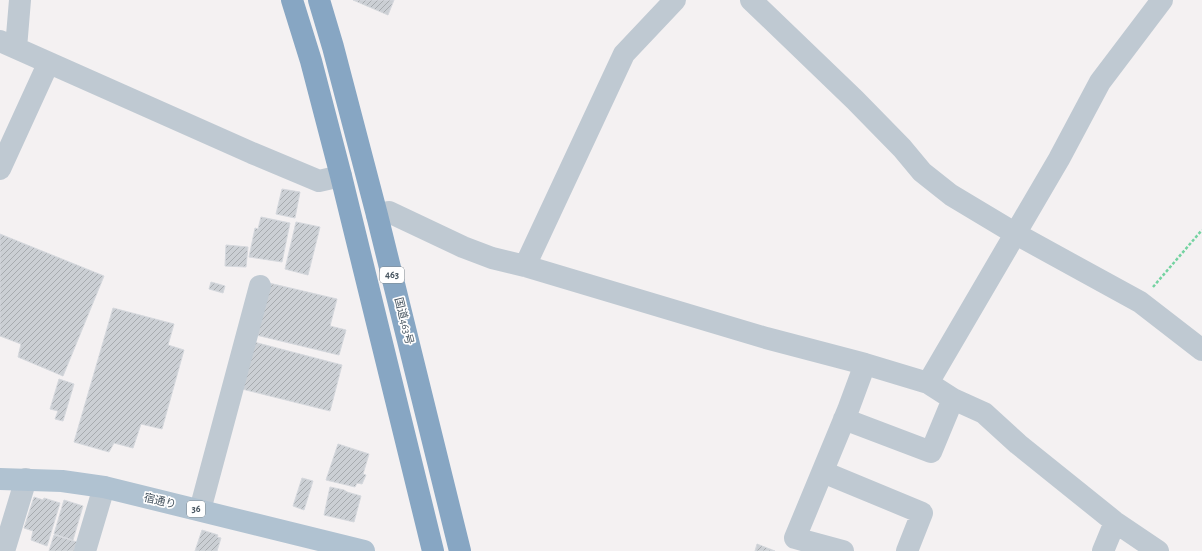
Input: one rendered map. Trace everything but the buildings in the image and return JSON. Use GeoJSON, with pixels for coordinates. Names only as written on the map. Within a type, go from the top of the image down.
{"type":"FeatureCollection","features":[{"type":"Feature","properties":{"kind":"highway","name":"463"},"geometry":{"type":"LineString","coordinates":[[292,0],[311,61],[341,176],[434,551]]}},
{"type":"Feature","properties":{"kind":"highway","name":"国道463号"},"geometry":{"type":"LineString","coordinates":[[319,0],[334,47],[377,215],[460,551]]}},
{"type":"Feature","properties":{"kind":"main road","name":"宿通り"},"geometry":{"type":"LineString","coordinates":[[0,479],[62,481],[104,487],[200,510],[307,544],[364,551]]}},
{"type":"Feature","properties":{"kind":"street"},"geometry":{"type":"LineString","coordinates":[[20,0],[8,44],[48,64],[319,181],[341,176]]}},
{"type":"Feature","properties":{"kind":"street"},"geometry":{"type":"LineString","coordinates":[[525,266],[624,54],[675,0]]}},
{"type":"Feature","properties":{"kind":"street"},"geometry":{"type":"LineString","coordinates":[[751,0],[855,100],[902,148],[922,172],[951,195],[1016,234],[1140,302],[1202,350]]}},
{"type":"Feature","properties":{"kind":"street"},"geometry":{"type":"LineString","coordinates":[[928,383],[1059,159],[1100,82],[1162,0]]}},
{"type":"Feature","properties":{"kind":"street"},"geometry":{"type":"LineString","coordinates":[[0,169],[48,64]]}},
{"type":"Feature","properties":{"kind":"street"},"geometry":{"type":"LineString","coordinates":[[377,215],[390,212],[463,247],[492,258],[525,266],[766,338],[865,364],[928,383],[953,399],[984,413],[1018,444],[1115,522],[1158,551]]}},
{"type":"Feature","properties":{"kind":"street"},"geometry":{"type":"LineString","coordinates":[[200,510],[260,286]]}},
{"type":"Feature","properties":{"kind":"street"},"geometry":{"type":"LineString","coordinates":[[843,551],[795,538],[823,472],[865,364]]}},
{"type":"Feature","properties":{"kind":"street"},"geometry":{"type":"LineString","coordinates":[[844,419],[930,452],[953,399]]}},
{"type":"Feature","properties":{"kind":"street"},"geometry":{"type":"LineString","coordinates":[[823,472],[922,513],[907,551]]}},
{"type":"Feature","properties":{"kind":"street"},"geometry":{"type":"LineString","coordinates":[[4,551],[26,480]]}},
{"type":"Feature","properties":{"kind":"street"},"geometry":{"type":"LineString","coordinates":[[85,551],[104,487]]}},
{"type":"Feature","properties":{"kind":"street"},"geometry":{"type":"LineString","coordinates":[[1103,551],[1115,522]]}},
{"type":"Feature","properties":{"kind":"path"},"geometry":{"type":"LineString","coordinates":[[1140,302],[1202,230]]}}]}
